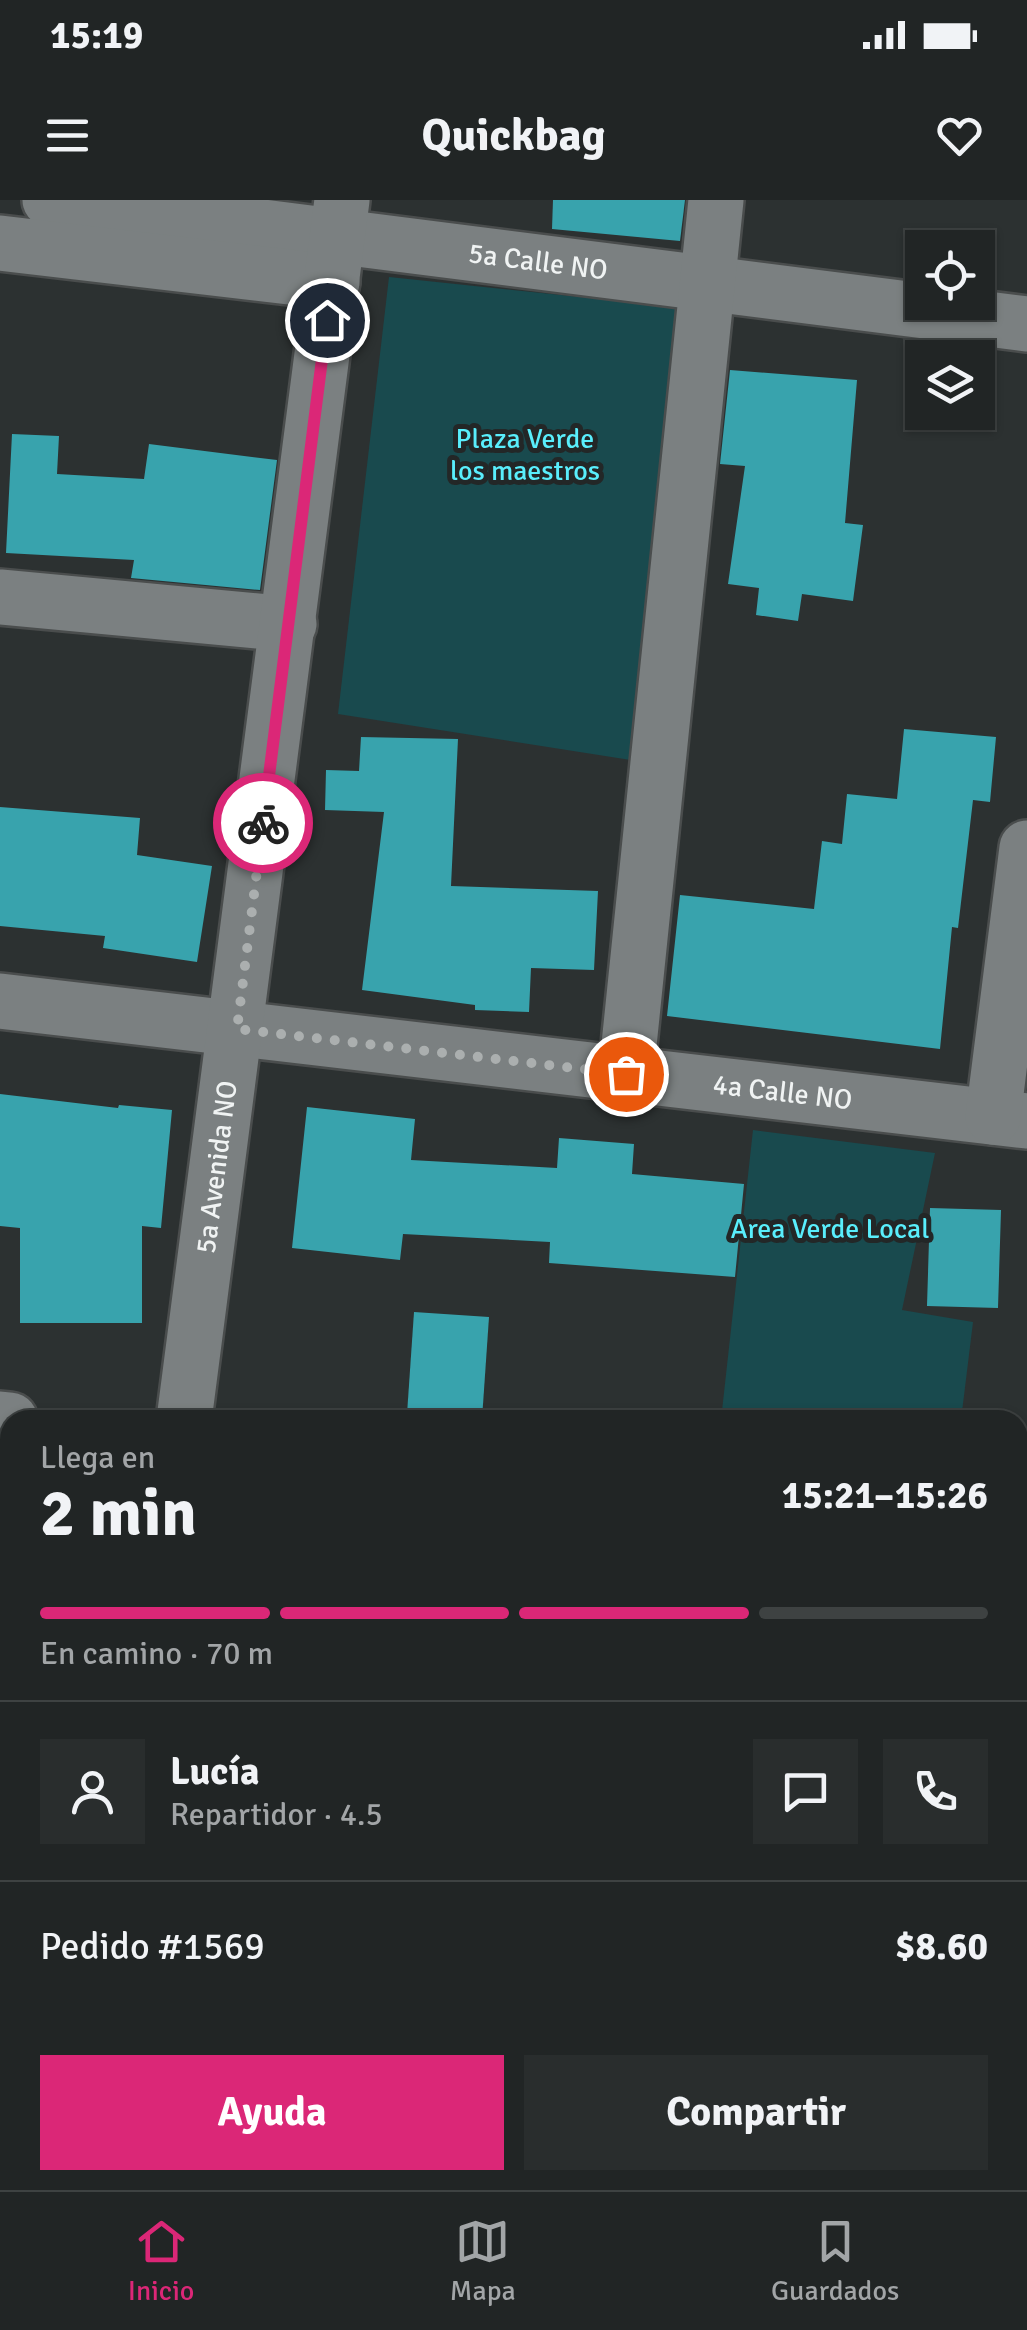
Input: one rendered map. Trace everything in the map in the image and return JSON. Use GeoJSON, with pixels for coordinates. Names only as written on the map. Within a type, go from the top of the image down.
{"type":"FeatureCollection","features":[{"type":"Feature","properties":{"kind":"street","name":"5a Calle NO"},"geometry":{"type":"LineString","coordinates":[[50,200],[337,240],[1027,324]]}},
{"type":"Feature","properties":{"kind":"street"},"geometry":{"type":"LineString","coordinates":[[626,1074],[716,200]]}},
{"type":"Feature","properties":{"kind":"street","name":"5a Calle NO"},"geometry":{"type":"LineString","coordinates":[[0,242],[337,240]]}},
{"type":"Feature","properties":{"kind":"street","name":"5a Avenida NO"},"geometry":{"type":"LineString","coordinates":[[185,1410],[337,240]]}},
{"type":"Feature","properties":{"kind":"street"},"geometry":{"type":"LineString","coordinates":[[0,597],[289,624]]}},
{"type":"Feature","properties":{"kind":"street"},"geometry":{"type":"LineString","coordinates":[[1010,1119],[1027,848]]}},
{"type":"Feature","properties":{"kind":"street","name":"4a Calle NO"},"geometry":{"type":"LineString","coordinates":[[0,1002],[1010,1119]]}},
{"type":"Feature","properties":{"kind":"green space","name":"Plaza Verde los maestros"},"geometry":{"type":"Polygon","coordinates":[[[389,277],[705,310],[637,761],[338,714],[389,277]]]}},
{"type":"Feature","properties":{"kind":"green space","name":"Area Verde Local"},"geometry":{"type":"Polygon","coordinates":[[[753,1130],[935,1153],[902,1310],[973,1322],[962,1410],[722,1410],[753,1130]]]}},
{"type":"Feature","properties":{"kind":"building"},"geometry":{"type":"Polygon","coordinates":[[[553,200],[685,200],[680,241],[552,229],[553,200]]]}},
{"type":"Feature","properties":{"kind":"building"},"geometry":{"type":"Polygon","coordinates":[[[730,370],[857,380],[845,523],[863,525],[853,601],[802,594],[798,621],[756,615],[759,588],[728,584],[745,466],[720,464],[730,370]]]}},
{"type":"Feature","properties":{"kind":"building"},"geometry":{"type":"Polygon","coordinates":[[[12,434],[59,436],[57,474],[144,479],[149,444],[277,460],[260,590],[131,578],[134,560],[6,553],[12,434]]]}},
{"type":"Feature","properties":{"kind":"building"},"geometry":{"type":"Polygon","coordinates":[[[904,729],[996,737],[990,802],[973,800],[958,928],[952,927],[940,1049],[667,1016],[680,895],[814,909],[822,841],[842,844],[847,794],[897,799],[904,729]]]}},
{"type":"Feature","properties":{"kind":"building"},"geometry":{"type":"Polygon","coordinates":[[[361,737],[458,739],[451,886],[598,891],[594,970],[531,968],[529,1012],[475,1010],[475,1005],[362,990],[384,812],[325,810],[326,770],[359,771],[361,737]]]}},
{"type":"Feature","properties":{"kind":"building"},"geometry":{"type":"Polygon","coordinates":[[[0,807],[140,818],[137,855],[212,866],[197,962],[103,948],[105,936],[0,926],[0,807]]]}},
{"type":"Feature","properties":{"kind":"building"},"geometry":{"type":"Polygon","coordinates":[[[0,1094],[118,1108],[119,1105],[172,1110],[161,1228],[142,1226],[142,1323],[20,1323],[20,1228],[0,1226],[0,1094]]]}},
{"type":"Feature","properties":{"kind":"building"},"geometry":{"type":"Polygon","coordinates":[[[307,1107],[415,1119],[411,1160],[557,1168],[559,1138],[634,1144],[632,1174],[744,1184],[735,1277],[549,1263],[550,1242],[403,1234],[400,1260],[292,1248],[307,1107]]]}},
{"type":"Feature","properties":{"kind":"building"},"geometry":{"type":"Polygon","coordinates":[[[930,1208],[1001,1210],[998,1308],[927,1306],[930,1208]]]}},
{"type":"Feature","properties":{"kind":"building"},"geometry":{"type":"Polygon","coordinates":[[[414,1312],[489,1317],[483,1410],[407,1410],[414,1312]]]}},
{"type":"Feature","properties":{"kind":"way so far"},"geometry":{"type":"LineString","coordinates":[[263,823],[237,1029],[626,1074]]}},
{"type":"Feature","properties":{"kind":"route"},"geometry":{"type":"LineString","coordinates":[[263,823],[327,320]]}}]}
